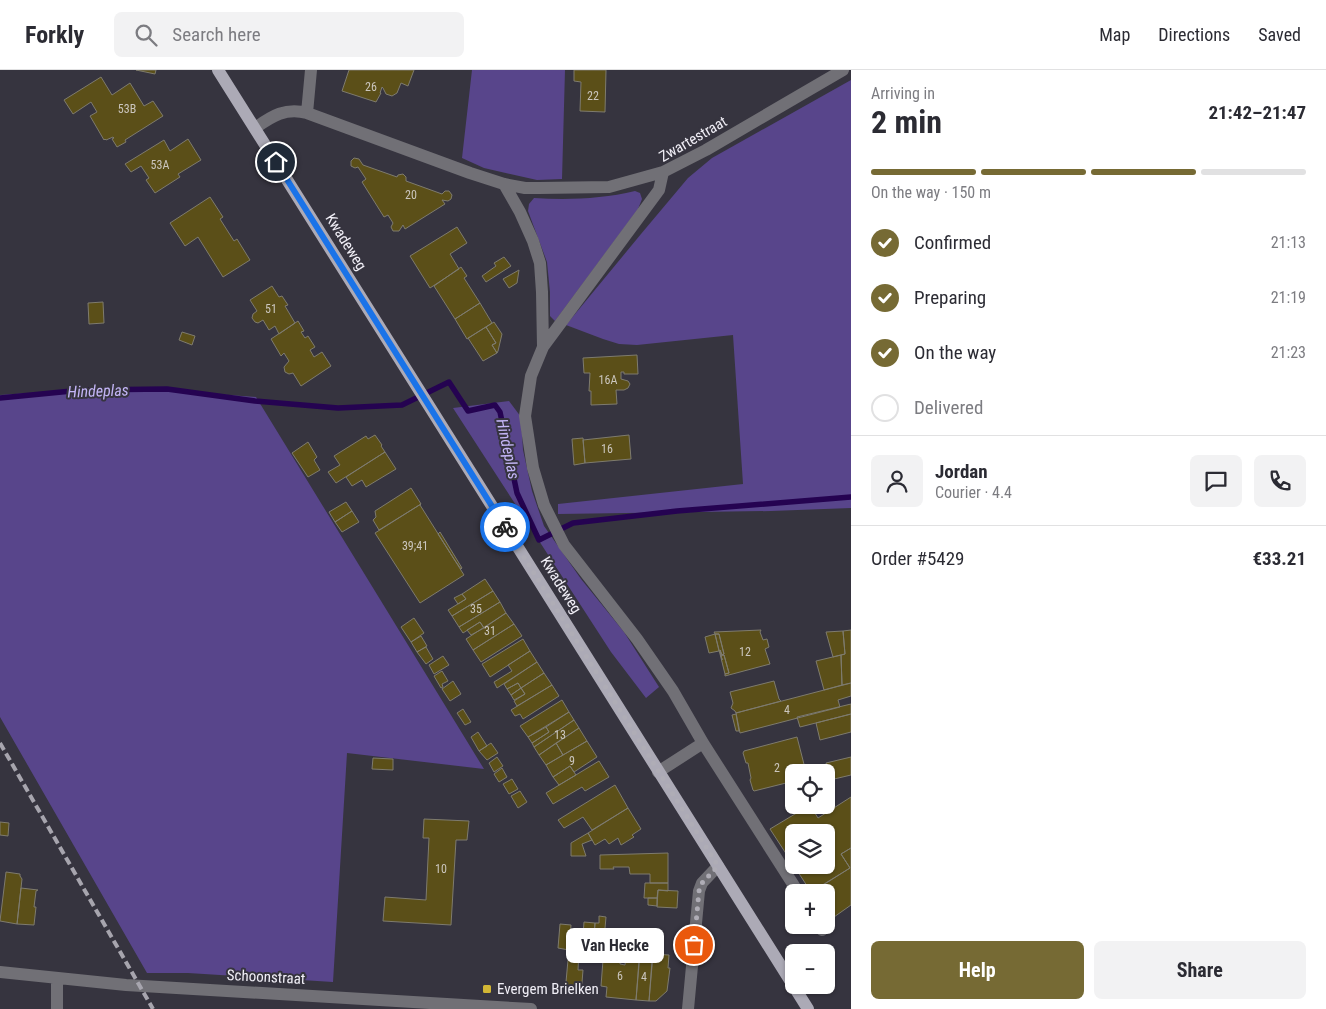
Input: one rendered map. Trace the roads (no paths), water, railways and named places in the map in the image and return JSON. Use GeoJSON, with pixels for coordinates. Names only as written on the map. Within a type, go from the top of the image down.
{"type":"FeatureCollection","features":[{"type":"Feature","properties":{"kind":"main road","name":"Kwadeweg"},"geometry":{"type":"LineString","coordinates":[[218,70],[808,1009]]}},
{"type":"Feature","properties":{"kind":"street"},"geometry":{"type":"LineString","coordinates":[[307,113],[311,70]]}},
{"type":"Feature","properties":{"kind":"street","name":"Zwartestraat"},"geometry":{"type":"LineString","coordinates":[[543,347],[659,190],[663,172],[706,150],[843,70]]}},
{"type":"Feature","properties":{"kind":"street"},"geometry":{"type":"LineString","coordinates":[[255,128],[274,115],[297,110],[461,170],[504,184],[525,188],[609,187],[663,172]]}},
{"type":"Feature","properties":{"kind":"street","name":"Kwadeweg"},"geometry":{"type":"LineString","coordinates":[[504,184],[520,212],[540,263],[543,347],[531,376],[525,416],[533,468],[544,505],[564,545],[638,639],[673,691],[703,743],[793,884]]}},
{"type":"Feature","properties":{"kind":"street"},"geometry":{"type":"LineString","coordinates":[[658,772],[703,743]]}},
{"type":"Feature","properties":{"kind":"street"},"geometry":{"type":"LineString","coordinates":[[688,1009],[699,891],[702,883],[718,866]]}},
{"type":"Feature","properties":{"kind":"street","name":"Schoonstraat"},"geometry":{"type":"LineString","coordinates":[[0,972],[126,985],[531,1009]]}},
{"type":"Feature","properties":{"kind":"street"},"geometry":{"type":"LineString","coordinates":[[57,979],[57,1009]]}},
{"type":"Feature","properties":{"kind":"waterway","name":"Hindeplas"},"geometry":{"type":"LineString","coordinates":[[0,398],[82,390],[167,389],[255,401],[338,408],[402,405],[449,382],[468,411],[495,405],[500,412],[517,493],[539,540],[573,523],[677,511],[851,497]]}},
{"type":"Feature","properties":{"kind":"railway"},"geometry":{"type":"LineString","coordinates":[[0,743],[153,1009]]}},
{"type":"Feature","properties":{"kind":"place","name":"Van Hecke"},"geometry":{"type":"Point","coordinates":[694,945]}},
{"type":"Feature","properties":{"kind":"place","name":"Evergem Brielken"},"geometry":{"type":"Point","coordinates":[487,989]}}]}
